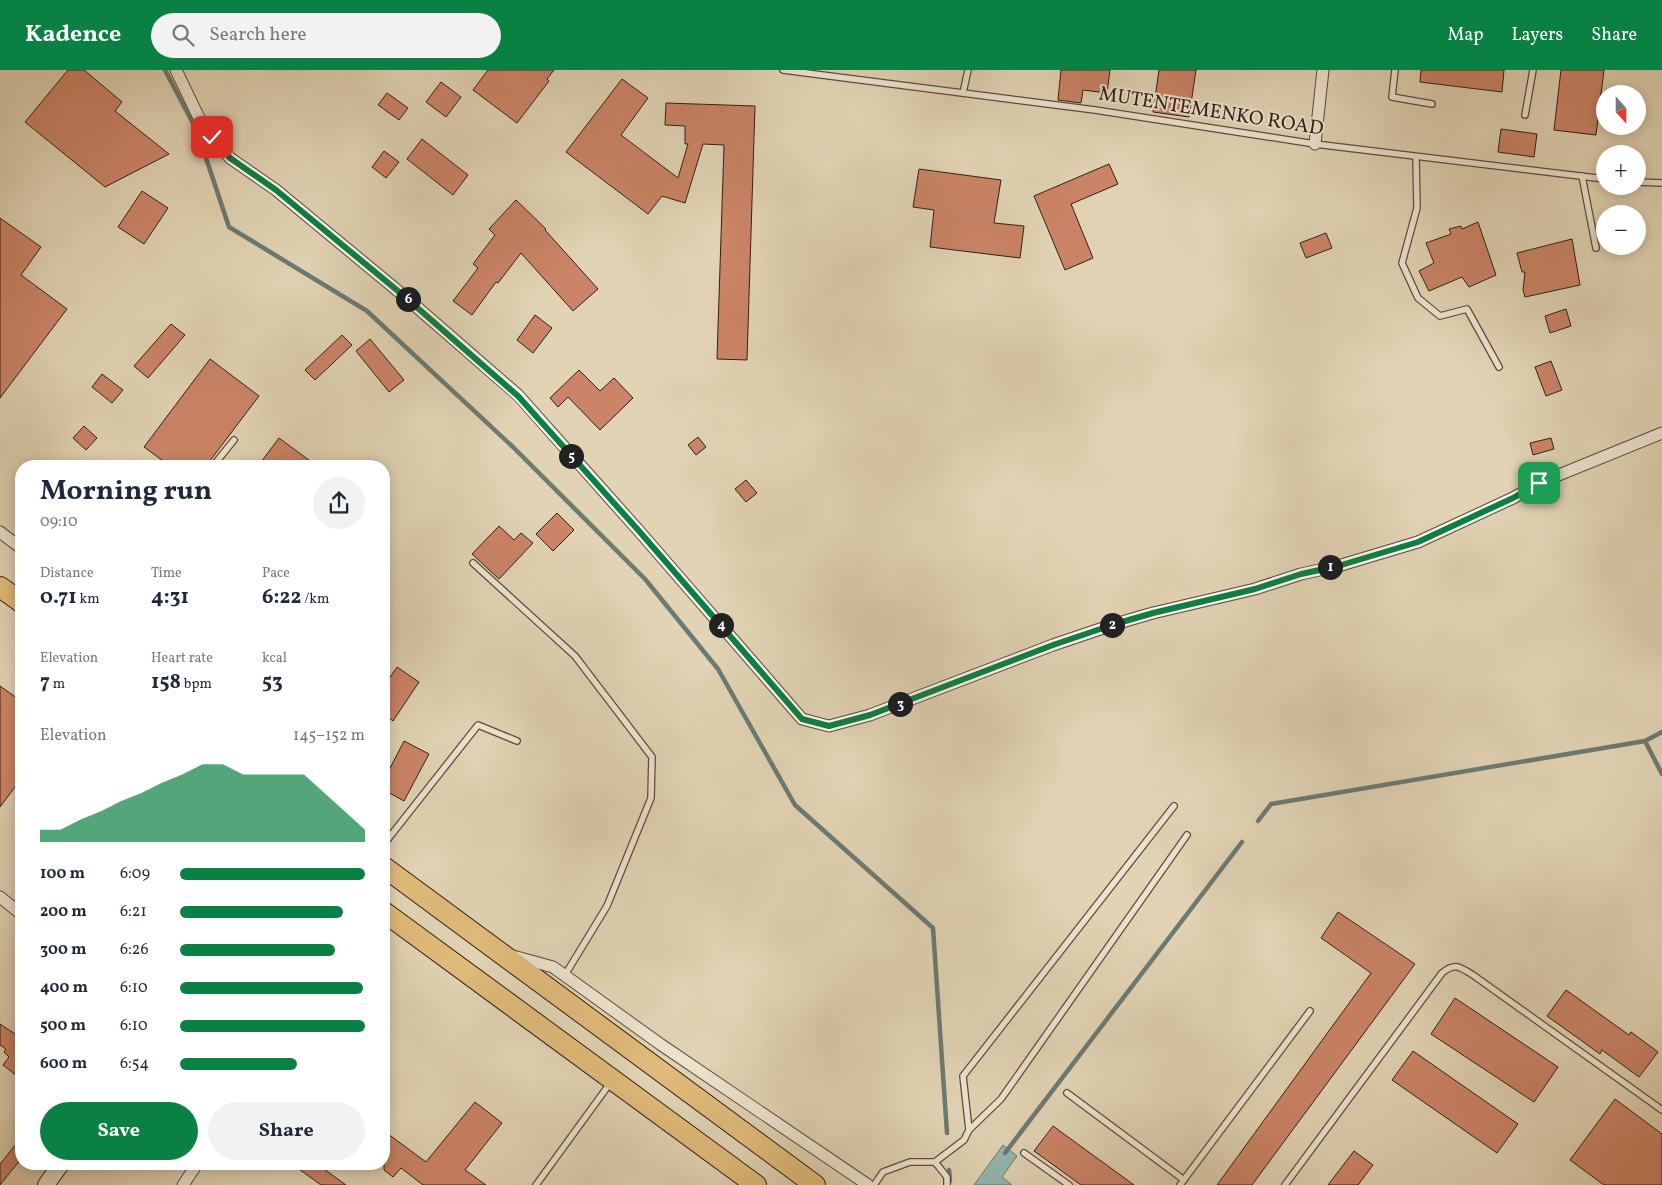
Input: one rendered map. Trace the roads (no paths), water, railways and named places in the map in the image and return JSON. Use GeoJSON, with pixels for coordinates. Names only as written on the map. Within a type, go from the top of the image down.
{"type":"FeatureCollection","features":[{"type":"Feature","properties":{"kind":"highway"},"geometry":{"type":"LineString","coordinates":[[0,587],[15,598]]}},
{"type":"Feature","properties":{"kind":"highway"},"geometry":{"type":"LineString","coordinates":[[390,871],[815,1185]]}},
{"type":"Feature","properties":{"kind":"highway"},"geometry":{"type":"LineString","coordinates":[[390,916],[756,1185]]}},
{"type":"Feature","properties":{"kind":"main road"},"geometry":{"type":"LineString","coordinates":[[46,1185],[57,1170]]}},
{"type":"Feature","properties":{"kind":"street"},"geometry":{"type":"LineString","coordinates":[[176,70],[201,122],[230,158],[276,190],[404,296],[518,396],[639,531],[802,719],[829,726],[870,715],[1045,648],[1115,624],[1255,589],[1301,574],[1338,566],[1418,542],[1513,498],[1539,483],[1662,433]]}},
{"type":"Feature","properties":{"kind":"street"},"geometry":{"type":"LineString","coordinates":[[1315,144],[1323,70]]}},
{"type":"Feature","properties":{"kind":"street"},"geometry":{"type":"LineString","coordinates":[[0,532],[15,543]]}},
{"type":"Feature","properties":{"kind":"street"},"geometry":{"type":"LineString","coordinates":[[0,897],[15,909]]}},
{"type":"Feature","properties":{"kind":"street"},"geometry":{"type":"LineString","coordinates":[[500,952],[553,967],[660,1044],[868,1185]]}},
{"type":"Feature","properties":{"kind":"street"},"geometry":{"type":"LineString","coordinates":[[183,1185],[193,1170]]}},
{"type":"Feature","properties":{"kind":"lane","name":"MUTENTEMENKO ROAD"},"geometry":{"type":"LineString","coordinates":[[783,70],[1095,110],[1315,144],[1596,178]]}},
{"type":"Feature","properties":{"kind":"lane"},"geometry":{"type":"LineString","coordinates":[[963,93],[968,70]]}},
{"type":"Feature","properties":{"kind":"lane"},"geometry":{"type":"LineString","coordinates":[[1395,70],[1392,97],[1432,104]]}},
{"type":"Feature","properties":{"kind":"lane"},"geometry":{"type":"LineString","coordinates":[[1525,115],[1533,70]]}},
{"type":"Feature","properties":{"kind":"lane"},"geometry":{"type":"LineString","coordinates":[[1416,157],[1416,208],[1402,263],[1418,298],[1440,316],[1467,309],[1499,366]]}},
{"type":"Feature","properties":{"kind":"lane"},"geometry":{"type":"LineString","coordinates":[[1582,176],[1596,248]]}},
{"type":"Feature","properties":{"kind":"lane"},"geometry":{"type":"LineString","coordinates":[[1646,182],[1662,183]]}},
{"type":"Feature","properties":{"kind":"lane"},"geometry":{"type":"LineString","coordinates":[[219,460],[234,440]]}},
{"type":"Feature","properties":{"kind":"lane"},"geometry":{"type":"LineString","coordinates":[[473,563],[575,656],[652,758],[651,798],[607,906],[565,975]]}},
{"type":"Feature","properties":{"kind":"lane"},"geometry":{"type":"LineString","coordinates":[[390,836],[478,726],[516,741]]}},
{"type":"Feature","properties":{"kind":"lane"},"geometry":{"type":"LineString","coordinates":[[969,1130],[963,1076],[1174,806]]}},
{"type":"Feature","properties":{"kind":"lane"},"geometry":{"type":"LineString","coordinates":[[874,1185],[883,1172],[910,1162],[935,1162],[964,1140],[969,1130],[1000,1098],[1187,835]]}},
{"type":"Feature","properties":{"kind":"lane"},"geometry":{"type":"LineString","coordinates":[[1285,1185],[1442,973],[1449,967],[1458,966],[1473,975],[1662,1110]]}},
{"type":"Feature","properties":{"kind":"lane"},"geometry":{"type":"LineString","coordinates":[[1067,1093],[1182,1182],[1310,1011]]}},
{"type":"Feature","properties":{"kind":"lane"},"geometry":{"type":"LineString","coordinates":[[536,1185],[613,1080]]}},
{"type":"Feature","properties":{"kind":"lane"},"geometry":{"type":"LineString","coordinates":[[1024,1153],[1069,1185]]}},
{"type":"Feature","properties":{"kind":"lane"},"geometry":{"type":"LineString","coordinates":[[935,1162],[947,1177],[948,1185]]}},
{"type":"Feature","properties":{"kind":"water"},"geometry":{"type":"Polygon","coordinates":[[[1003,1145],[1017,1156],[1002,1177],[1012,1185],[974,1185],[1003,1145]]]}},
{"type":"Feature","properties":{"kind":"waterway"},"geometry":{"type":"LineString","coordinates":[[165,70],[197,131],[229,227],[367,311],[513,447],[645,579],[718,669],[795,805],[933,928],[947,1133]]}},
{"type":"Feature","properties":{"kind":"waterway"},"geometry":{"type":"LineString","coordinates":[[1258,821],[1271,804],[1645,741],[1662,732]]}},
{"type":"Feature","properties":{"kind":"waterway"},"geometry":{"type":"LineString","coordinates":[[1645,741],[1662,774]]}},
{"type":"Feature","properties":{"kind":"waterway"},"geometry":{"type":"LineString","coordinates":[[1005,1153],[1242,842]]}},
{"type":"Feature","properties":{"kind":"waterway"},"geometry":{"type":"LineString","coordinates":[[949,1170],[950,1181]]}}]}
